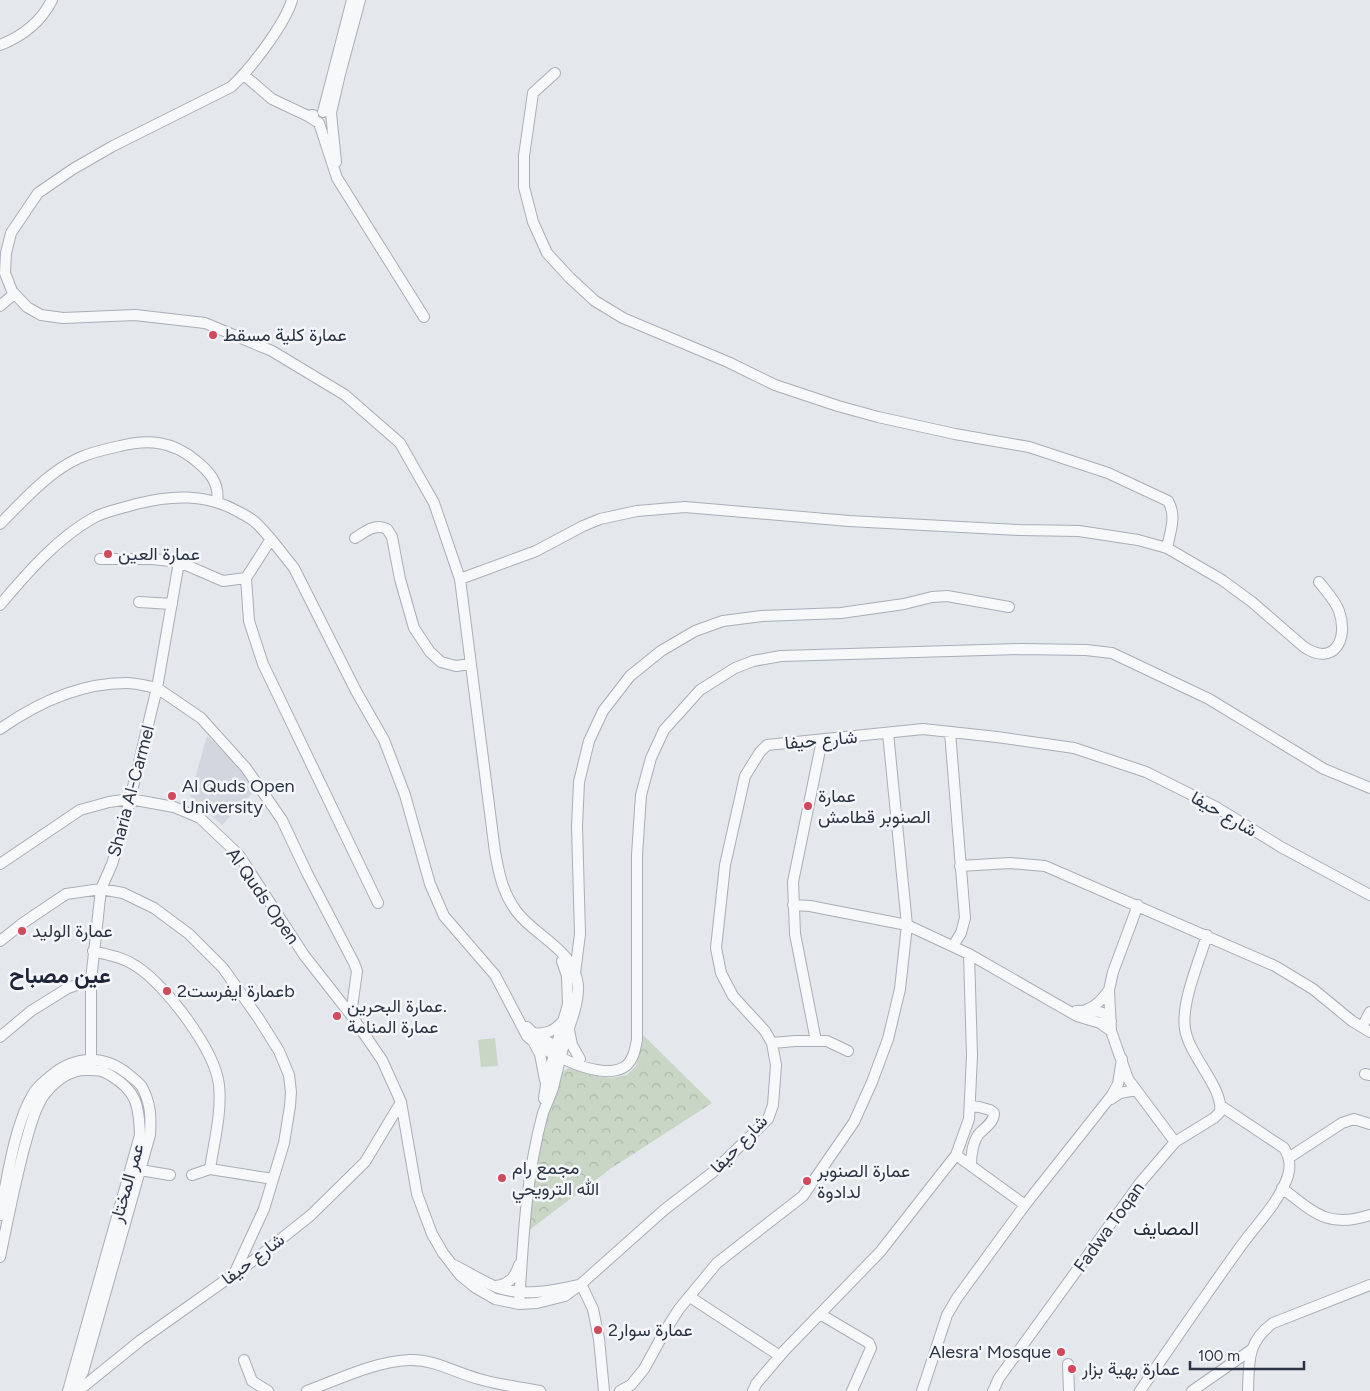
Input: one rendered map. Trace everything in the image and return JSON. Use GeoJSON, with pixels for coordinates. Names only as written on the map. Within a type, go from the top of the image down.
{"type":"FeatureCollection","features":[{"type":"Feature","properties":{"kind":"street"},"geometry":{"type":"LineString","coordinates":[[0,45],[29,29],[46,11],[52,0]]}},
{"type":"Feature","properties":{"kind":"street"},"geometry":{"type":"LineString","coordinates":[[292,0],[284,18],[244,75],[231,87],[113,146],[73,169],[38,193],[11,232],[6,253],[5,273],[14,294],[26,307],[41,315],[63,318],[136,315],[205,323],[272,351],[345,395],[400,443],[434,503],[460,579],[495,852],[505,894],[517,913],[566,956],[578,985],[577,1001],[566,1024],[546,1084]]}},
{"type":"Feature","properties":{"kind":"street"},"geometry":{"type":"LineString","coordinates":[[337,178],[327,112],[352,0]]}},
{"type":"Feature","properties":{"kind":"street"},"geometry":{"type":"LineString","coordinates":[[327,112],[340,74],[360,0]]}},
{"type":"Feature","properties":{"kind":"street"},"geometry":{"type":"LineString","coordinates":[[555,72],[532,93],[524,156],[524,187],[533,222],[547,253],[595,301],[622,318],[719,358],[775,385],[878,417],[955,434],[1029,447],[1108,472],[1168,501],[1172,507],[1173,520],[1166,548]]}},
{"type":"Feature","properties":{"kind":"street"},"geometry":{"type":"LineString","coordinates":[[244,75],[272,99],[319,123],[337,178],[424,317]]}},
{"type":"Feature","properties":{"kind":"street"},"geometry":{"type":"LineString","coordinates":[[308,116],[327,112]]}},
{"type":"Feature","properties":{"kind":"street"},"geometry":{"type":"LineString","coordinates":[[0,306],[14,294]]}},
{"type":"Feature","properties":{"kind":"street"},"geometry":{"type":"LineString","coordinates":[[0,524],[43,483],[77,459],[94,452],[145,441],[161,442],[178,448],[193,458],[207,470],[212,478],[217,488],[217,502]]}},
{"type":"Feature","properties":{"kind":"street"},"geometry":{"type":"LineString","coordinates":[[0,604],[44,556],[70,534],[96,516],[167,498],[188,497],[226,505],[255,522],[294,568],[356,691],[384,740],[405,795],[430,884],[444,916],[495,975],[527,1036],[534,1043],[544,1068],[546,1084],[544,1113]]}},
{"type":"Feature","properties":{"kind":"street"},"geometry":{"type":"LineString","coordinates":[[460,579],[536,551],[600,519],[638,511],[685,508],[849,521],[1011,530],[1079,531],[1138,540],[1166,548],[1222,580],[1252,602],[1304,648],[1320,654],[1331,652],[1337,648],[1343,633],[1339,611],[1334,601],[1319,582]]}},
{"type":"Feature","properties":{"kind":"street"},"geometry":{"type":"LineString","coordinates":[[354,538],[373,527],[382,526],[387,529],[392,537],[400,578],[414,628],[430,652],[442,662],[456,666],[471,664]]}},
{"type":"Feature","properties":{"kind":"street"},"geometry":{"type":"LineString","coordinates":[[270,539],[246,578],[249,622],[263,664],[378,903]]}},
{"type":"Feature","properties":{"kind":"street"},"geometry":{"type":"LineString","coordinates":[[100,560],[152,559],[179,562],[223,580],[246,578]]}},
{"type":"Feature","properties":{"kind":"street","name":"Sharia Al-Carmel"},"geometry":{"type":"LineString","coordinates":[[91,1066],[91,980],[102,889],[115,856],[157,688],[179,562]]}},
{"type":"Feature","properties":{"kind":"street"},"geometry":{"type":"LineString","coordinates":[[575,974],[580,934],[577,826],[579,782],[589,740],[603,711],[630,676],[660,651],[695,631],[724,621],[762,616],[841,614],[904,604],[932,597],[947,596],[1009,607]]}},
{"type":"Feature","properties":{"kind":"street"},"geometry":{"type":"LineString","coordinates":[[139,602],[172,604]]}},
{"type":"Feature","properties":{"kind":"street"},"geometry":{"type":"LineString","coordinates":[[534,1043],[598,1070],[614,1071],[627,1065],[635,1053],[637,1040],[637,855],[641,795],[651,758],[664,730],[700,690],[735,668],[753,661],[781,656],[1021,649],[1086,650],[1112,653],[1210,699],[1324,769],[1370,788]]}},
{"type":"Feature","properties":{"kind":"street"},"geometry":{"type":"LineString","coordinates":[[0,729],[14,719],[52,699],[97,684],[128,682],[157,688],[201,718],[246,768],[282,820],[357,971],[351,1015]]}},
{"type":"Feature","properties":{"kind":"street","name":"شارع حيفا"},"geometry":{"type":"LineString","coordinates":[[382,1060],[401,1102],[417,1194],[432,1234],[443,1253],[460,1275],[476,1288],[495,1299],[519,1304],[549,1301],[566,1296],[582,1284],[664,1210],[713,1172],[768,1119],[773,1105],[776,1065],[772,1044],[765,1031],[733,996],[721,974],[716,948],[726,865],[745,776],[760,752],[767,745],[922,729],[1074,748],[1146,772],[1216,807],[1281,847],[1370,895]]}},
{"type":"Feature","properties":{"kind":"street"},"geometry":{"type":"LineString","coordinates":[[950,732],[965,918],[961,933],[953,946]]}},
{"type":"Feature","properties":{"kind":"street"},"geometry":{"type":"LineString","coordinates":[[620,1391],[631,1385],[644,1369],[664,1331],[679,1309],[717,1263],[803,1196],[854,1122],[872,1082],[888,1039],[900,989],[907,925],[888,733]]}},
{"type":"Feature","properties":{"kind":"street"},"geometry":{"type":"LineString","coordinates":[[816,1041],[795,934],[793,882],[822,740]]}},
{"type":"Feature","properties":{"kind":"street","name":"Al Quds Open"},"geometry":{"type":"LineString","coordinates":[[0,864],[80,810],[109,802],[130,799],[174,807],[200,818],[239,855],[304,955],[351,1015],[382,1060]]}},
{"type":"Feature","properties":{"kind":"street"},"geometry":{"type":"LineString","coordinates":[[960,866],[1010,863],[1045,866],[1275,966],[1313,989],[1352,1021],[1366,1029],[1370,1012]]}},
{"type":"Feature","properties":{"kind":"street"},"geometry":{"type":"LineString","coordinates":[[0,941],[66,894],[102,889],[123,893],[154,908],[189,934],[223,968],[259,1019],[278,1051],[289,1075],[290,1106],[284,1143],[264,1208],[234,1274]]}},
{"type":"Feature","properties":{"kind":"street"},"geometry":{"type":"LineString","coordinates":[[793,905],[810,906],[907,925],[967,953],[1077,1016],[1111,1026]]}},
{"type":"Feature","properties":{"kind":"street"},"geometry":{"type":"LineString","coordinates":[[1111,1026],[1109,990],[1113,972],[1138,905]]}},
{"type":"Feature","properties":{"kind":"street"},"geometry":{"type":"LineString","coordinates":[[753,1391],[756,1384],[780,1356],[880,1252],[956,1155],[970,1118],[972,1047],[967,953],[968,922],[965,918]]}},
{"type":"Feature","properties":{"kind":"street"},"geometry":{"type":"LineString","coordinates":[[1140,1391],[1282,1188],[1290,1171],[1290,1157],[1284,1148],[1221,1106],[1220,1098],[1191,1049],[1185,1030],[1186,1004],[1207,935]]}},
{"type":"Feature","properties":{"kind":"street"},"geometry":{"type":"LineString","coordinates":[[553,944],[567,976],[568,1004],[566,1024],[579,1062]]}},
{"type":"Feature","properties":{"kind":"street"},"geometry":{"type":"LineString","coordinates":[[93,951],[121,958],[153,978],[164,989],[184,1016],[212,1060],[219,1086],[210,1169]]}},
{"type":"Feature","properties":{"kind":"street"},"geometry":{"type":"LineString","coordinates":[[0,1037],[30,1011],[68,988],[91,980]]}},
{"type":"Feature","properties":{"kind":"street"},"geometry":{"type":"LineString","coordinates":[[1084,1011],[1092,1008],[1102,1000],[1109,990]]}},
{"type":"Feature","properties":{"kind":"street"},"geometry":{"type":"LineString","coordinates":[[514,1010],[532,1032],[558,1052]]}},
{"type":"Feature","properties":{"kind":"street"},"geometry":{"type":"LineString","coordinates":[[1070,1011],[1100,1011],[1107,1014],[1128,1079],[1175,1142]]}},
{"type":"Feature","properties":{"kind":"street"},"geometry":{"type":"LineString","coordinates":[[532,1032],[538,1034],[549,1032],[566,1024]]}},
{"type":"Feature","properties":{"kind":"street"},"geometry":{"type":"LineString","coordinates":[[772,1044],[795,1040],[827,1041],[848,1051]]}},
{"type":"Feature","properties":{"kind":"street"},"geometry":{"type":"LineString","coordinates":[[519,1304],[528,1190],[544,1113],[555,1077],[558,1052]]}},
{"type":"Feature","properties":{"kind":"street"},"geometry":{"type":"LineString","coordinates":[[922,1391],[947,1315],[967,1284],[1025,1205],[1106,1102],[1118,1084],[1122,1059]]}},
{"type":"Feature","properties":{"kind":"street"},"geometry":{"type":"LineString","coordinates":[[0,1215],[9,1170],[23,1117],[36,1090],[58,1068],[77,1061],[91,1066]]}},
{"type":"Feature","properties":{"kind":"street"},"geometry":{"type":"LineString","coordinates":[[0,1257],[17,1172],[34,1117],[44,1096],[60,1078],[78,1070],[105,1061],[120,1068],[141,1086],[151,1111],[150,1135],[135,1171],[83,1372],[70,1391]]}},
{"type":"Feature","properties":{"kind":"street"},"geometry":{"type":"LineString","coordinates":[[555,1077],[561,1068],[579,1062]]}},
{"type":"Feature","properties":{"kind":"street"},"geometry":{"type":"LineString","coordinates":[[1106,1102],[1120,1093],[1136,1090]]}},
{"type":"Feature","properties":{"kind":"street","name":"شارع حيفا"},"geometry":{"type":"LineString","coordinates":[[78,1391],[90,1384],[141,1340],[261,1255],[311,1215],[366,1162],[401,1102]]}},
{"type":"Feature","properties":{"kind":"street"},"geometry":{"type":"LineString","coordinates":[[970,1106],[990,1110],[994,1113],[993,1120],[977,1137],[971,1156],[971,1166]]}},
{"type":"Feature","properties":{"kind":"street","name":"Fadwa Toqan"},"geometry":{"type":"LineString","coordinates":[[993,1391],[998,1378],[1140,1182],[1175,1142],[1214,1118],[1220,1112],[1221,1106]]}},
{"type":"Feature","properties":{"kind":"street"},"geometry":{"type":"LineString","coordinates":[[1290,1157],[1342,1123],[1354,1119],[1370,1124]]}},
{"type":"Feature","properties":{"kind":"street"},"geometry":{"type":"LineString","coordinates":[[956,1155],[1025,1205]]}},
{"type":"Feature","properties":{"kind":"street"},"geometry":{"type":"LineString","coordinates":[[192,1175],[210,1169],[273,1179]]}},
{"type":"Feature","properties":{"kind":"street"},"geometry":{"type":"LineString","coordinates":[[135,1171],[170,1175]]}},
{"type":"Feature","properties":{"kind":"street","name":"عمر المختار"},"geometry":{"type":"LineString","coordinates":[[70,1391],[135,1171]]}},
{"type":"Feature","properties":{"kind":"street"},"geometry":{"type":"LineString","coordinates":[[1282,1188],[1304,1205],[1329,1219],[1337,1221],[1354,1220],[1370,1215]]}},
{"type":"Feature","properties":{"kind":"street"},"geometry":{"type":"LineString","coordinates":[[495,1286],[504,1285],[511,1280],[523,1255]]}},
{"type":"Feature","properties":{"kind":"street"},"geometry":{"type":"LineString","coordinates":[[523,1255],[524,1272],[531,1287],[546,1292]]}},
{"type":"Feature","properties":{"kind":"street","name":"شارع حيفا"},"geometry":{"type":"LineString","coordinates":[[453,1265],[495,1286],[520,1292],[546,1292],[582,1284]]}},
{"type":"Feature","properties":{"kind":"street"},"geometry":{"type":"LineString","coordinates":[[582,1284],[593,1309],[600,1339],[604,1391]]}},
{"type":"Feature","properties":{"kind":"street"},"geometry":{"type":"LineString","coordinates":[[1248,1391],[1252,1350],[1258,1337],[1273,1322],[1370,1285]]}},
{"type":"Feature","properties":{"kind":"street"},"geometry":{"type":"LineString","coordinates":[[690,1297],[780,1356]]}},
{"type":"Feature","properties":{"kind":"street"},"geometry":{"type":"LineString","coordinates":[[820,1314],[868,1343],[871,1348],[852,1391]]}},
{"type":"Feature","properties":{"kind":"street"},"geometry":{"type":"LineString","coordinates":[[1192,1391],[1252,1350]]}},
{"type":"Feature","properties":{"kind":"street"},"geometry":{"type":"LineString","coordinates":[[244,1360],[252,1381],[268,1391]]}},
{"type":"Feature","properties":{"kind":"street"},"geometry":{"type":"LineString","coordinates":[[306,1391],[367,1368],[389,1362],[411,1360],[432,1362],[479,1379],[540,1391]]}},
{"type":"Feature","properties":{"kind":"street"},"geometry":{"type":"LineString","coordinates":[[1068,1364],[1069,1391]]}},
{"type":"Feature","properties":{"kind":"street"},"geometry":{"type":"LineString","coordinates":[[83,1372],[90,1384]]}},
{"type":"Feature","properties":{"kind":"shaded area"},"geometry":{"type":"Polygon","coordinates":[[[207,736],[238,765],[255,790],[222,825],[190,796],[207,736]]]}},
{"type":"Feature","properties":{"kind":"green space"},"geometry":{"type":"Polygon","coordinates":[[[642,1034],[712,1103],[610,1169],[524,1234],[530,1177],[555,1077],[573,1065],[578,1065],[587,1074],[610,1078],[627,1075],[636,1066],[642,1034]]]}},
{"type":"Feature","properties":{"kind":"green space"},"geometry":{"type":"Polygon","coordinates":[[[495,1038],[498,1066],[481,1067],[478,1040],[495,1038]]]}},
{"type":"Feature","properties":{"kind":"place","name":"عمارة كلية مسقط"},"geometry":{"type":"Point","coordinates":[213,335]}},
{"type":"Feature","properties":{"kind":"place","name":"عمارة العين"},"geometry":{"type":"Point","coordinates":[108,554]}},
{"type":"Feature","properties":{"kind":"place","name":"Al Quds Open University"},"geometry":{"type":"Point","coordinates":[172,796]}},
{"type":"Feature","properties":{"kind":"place","name":"عمارة الصنوبر قطامش"},"geometry":{"type":"Point","coordinates":[808,806]}},
{"type":"Feature","properties":{"kind":"place","name":"عمارة الوليد"},"geometry":{"type":"Point","coordinates":[22,931]}},
{"type":"Feature","properties":{"kind":"place","name":"عمارة ايفرست2b"},"geometry":{"type":"Point","coordinates":[167,991]}},
{"type":"Feature","properties":{"kind":"place","name":"عمارة البحرين. عمارة المنامة"},"geometry":{"type":"Point","coordinates":[337,1016]}},
{"type":"Feature","properties":{"kind":"place","name":"مجمع رام الله الترويحي"},"geometry":{"type":"Point","coordinates":[502,1178]}},
{"type":"Feature","properties":{"kind":"place","name":"عمارة الصنوبر لدادوة"},"geometry":{"type":"Point","coordinates":[807,1181]}},
{"type":"Feature","properties":{"kind":"place","name":"عمارة سوار2"},"geometry":{"type":"Point","coordinates":[598,1330]}},
{"type":"Feature","properties":{"kind":"place","name":"Alesra' Mosque"},"geometry":{"type":"Point","coordinates":[1061,1352]}},
{"type":"Feature","properties":{"kind":"place","name":"عمارة بهية بزار"},"geometry":{"type":"Point","coordinates":[1072,1369]}},
{"type":"Feature","properties":{"kind":"district","name":"عين مصباح"},"geometry":{"type":"Point","coordinates":[60,975]}},
{"type":"Feature","properties":{"kind":"district","name":"المصايف"},"geometry":{"type":"Point","coordinates":[1166,1228]}}]}
